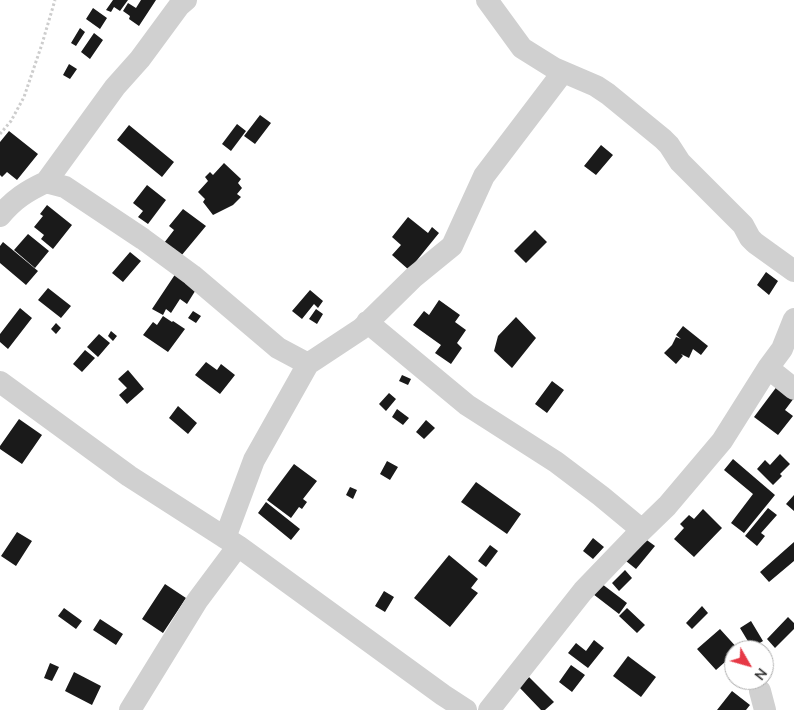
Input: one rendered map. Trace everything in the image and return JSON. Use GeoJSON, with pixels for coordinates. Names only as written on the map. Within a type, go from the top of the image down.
{"type":"FeatureCollection","features":[{"type":"Feature","properties":{"kind":"street"},"geometry":{"type":"LineString","coordinates":[[0,216],[19,196],[46,182],[115,87],[140,59],[179,6],[186,0]]}},
{"type":"Feature","properties":{"kind":"street"},"geometry":{"type":"LineString","coordinates":[[487,0],[522,48],[563,72],[596,86],[663,139],[680,162],[743,225],[750,238],[794,271]]}},
{"type":"Feature","properties":{"kind":"street"},"geometry":{"type":"LineString","coordinates":[[130,710],[197,602],[231,542],[254,460],[308,364],[361,329],[414,276],[452,246],[484,176],[563,72]]}},
{"type":"Feature","properties":{"kind":"street"},"geometry":{"type":"LineString","coordinates":[[46,182],[65,187],[143,239],[192,276],[278,348],[308,364]]}},
{"type":"Feature","properties":{"kind":"street"},"geometry":{"type":"LineString","coordinates":[[489,710],[583,591],[667,506],[722,441],[782,349],[794,319]]}},
{"type":"Feature","properties":{"kind":"street"},"geometry":{"type":"LineString","coordinates":[[367,322],[468,405],[556,462],[642,530]]}},
{"type":"Feature","properties":{"kind":"street"},"geometry":{"type":"LineString","coordinates":[[768,368],[794,389]]}},
{"type":"Feature","properties":{"kind":"street"},"geometry":{"type":"LineString","coordinates":[[0,382],[129,476],[231,542],[466,710]]}},
{"type":"Feature","properties":{"kind":"path"},"geometry":{"type":"LineString","coordinates":[[0,134],[11,121],[24,97],[42,44],[54,0]]}},
{"type":"Feature","properties":{"kind":"building"},"geometry":{"type":"Polygon","coordinates":[[[113,0],[128,0],[120,11],[114,7],[111,12],[106,10],[113,0]]]}},
{"type":"Feature","properties":{"kind":"building"},"geometry":{"type":"Polygon","coordinates":[[[141,0],[156,0],[139,26],[129,19],[130,16],[123,11],[128,3],[136,8],[141,0]]]}},
{"type":"Feature","properties":{"kind":"building"},"geometry":{"type":"Polygon","coordinates":[[[93,8],[107,18],[100,29],[86,19],[93,8]]]}},
{"type":"Feature","properties":{"kind":"building"},"geometry":{"type":"Polygon","coordinates":[[[80,28],[85,32],[76,46],[71,43],[80,28]]]}},
{"type":"Feature","properties":{"kind":"building"},"geometry":{"type":"Polygon","coordinates":[[[94,33],[103,40],[90,59],[81,52],[94,33]]]}},
{"type":"Feature","properties":{"kind":"building"},"geometry":{"type":"Polygon","coordinates":[[[69,64],[77,69],[70,79],[63,75],[69,64]]]}},
{"type":"Feature","properties":{"kind":"building"},"geometry":{"type":"Polygon","coordinates":[[[260,115],[271,123],[255,144],[244,136],[260,115]]]}},
{"type":"Feature","properties":{"kind":"building"},"geometry":{"type":"Polygon","coordinates":[[[237,124],[246,131],[231,151],[222,144],[237,124]]]}},
{"type":"Feature","properties":{"kind":"building"},"geometry":{"type":"Polygon","coordinates":[[[129,125],[174,162],[162,177],[117,140],[129,125]]]}},
{"type":"Feature","properties":{"kind":"building"},"geometry":{"type":"Polygon","coordinates":[[[9,131],[38,154],[17,180],[7,172],[2,177],[0,175],[0,142],[9,131]]]}},
{"type":"Feature","properties":{"kind":"building"},"geometry":{"type":"Polygon","coordinates":[[[601,145],[613,155],[596,175],[584,166],[601,145]]]}},
{"type":"Feature","properties":{"kind":"building"},"geometry":{"type":"Polygon","coordinates":[[[224,163],[241,179],[238,183],[242,188],[237,194],[241,197],[233,205],[213,215],[203,202],[205,199],[198,192],[208,181],[205,177],[210,172],[213,175],[224,163]]]}},
{"type":"Feature","properties":{"kind":"building"},"geometry":{"type":"Polygon","coordinates":[[[147,185],[166,200],[148,224],[138,217],[143,211],[133,203],[147,185]]]}},
{"type":"Feature","properties":{"kind":"building"},"geometry":{"type":"Polygon","coordinates":[[[47,205],[72,225],[53,249],[41,239],[44,235],[34,227],[43,216],[40,214],[47,205]]]}},
{"type":"Feature","properties":{"kind":"building"},"geometry":{"type":"Polygon","coordinates":[[[183,209],[206,226],[181,256],[164,243],[174,230],[169,226],[183,209]]]}},
{"type":"Feature","properties":{"kind":"building"},"geometry":{"type":"Polygon","coordinates":[[[408,217],[428,233],[432,227],[439,233],[409,270],[392,255],[401,245],[392,237],[408,217]]]}},
{"type":"Feature","properties":{"kind":"building"},"geometry":{"type":"Polygon","coordinates":[[[535,230],[547,242],[526,263],[514,251],[535,230]]]}},
{"type":"Feature","properties":{"kind":"building"},"geometry":{"type":"Polygon","coordinates":[[[28,234],[49,251],[35,268],[14,250],[28,234]]]}},
{"type":"Feature","properties":{"kind":"building"},"geometry":{"type":"Polygon","coordinates":[[[3,242],[38,271],[26,285],[0,263],[0,246],[3,242]]]}},
{"type":"Feature","properties":{"kind":"building"},"geometry":{"type":"Polygon","coordinates":[[[130,252],[141,261],[123,282],[112,273],[130,252]]]}},
{"type":"Feature","properties":{"kind":"building"},"geometry":{"type":"Polygon","coordinates":[[[766,272],[778,281],[769,295],[757,285],[766,272]]]}},
{"type":"Feature","properties":{"kind":"building"},"geometry":{"type":"Polygon","coordinates":[[[176,273],[197,288],[187,304],[180,299],[171,313],[166,309],[163,315],[152,309],[176,273]]]}},
{"type":"Feature","properties":{"kind":"building"},"geometry":{"type":"Polygon","coordinates":[[[48,288],[71,306],[61,318],[38,300],[48,288]]]}},
{"type":"Feature","properties":{"kind":"building"},"geometry":{"type":"Polygon","coordinates":[[[310,290],[323,301],[318,308],[314,304],[302,319],[292,311],[310,290]]]}},
{"type":"Feature","properties":{"kind":"building"},"geometry":{"type":"Polygon","coordinates":[[[439,300],[460,315],[455,322],[466,330],[457,343],[462,348],[451,364],[435,353],[441,345],[413,325],[424,311],[429,315],[439,300]]]}},
{"type":"Feature","properties":{"kind":"building"},"geometry":{"type":"Polygon","coordinates":[[[20,308],[32,318],[8,349],[0,342],[0,334],[20,308]]]}},
{"type":"Feature","properties":{"kind":"building"},"geometry":{"type":"Polygon","coordinates":[[[316,309],[323,314],[317,324],[309,319],[316,309]]]}},
{"type":"Feature","properties":{"kind":"building"},"geometry":{"type":"Polygon","coordinates":[[[193,311],[201,316],[196,323],[188,318],[193,311]]]}},
{"type":"Feature","properties":{"kind":"building"},"geometry":{"type":"Polygon","coordinates":[[[163,316],[185,329],[168,352],[143,335],[153,322],[157,325],[163,316]]]}},
{"type":"Feature","properties":{"kind":"building"},"geometry":{"type":"Polygon","coordinates":[[[516,317],[536,338],[512,368],[494,351],[498,336],[516,317]]]}},
{"type":"Feature","properties":{"kind":"building"},"geometry":{"type":"Polygon","coordinates":[[[56,323],[61,328],[56,334],[51,329],[56,323]]]}},
{"type":"Feature","properties":{"kind":"building"},"geometry":{"type":"Polygon","coordinates":[[[683,326],[708,346],[701,355],[693,349],[689,358],[681,354],[683,356],[676,364],[664,353],[672,345],[676,337],[681,339],[676,335],[683,326]]]}},
{"type":"Feature","properties":{"kind":"building"},"geometry":{"type":"Polygon","coordinates":[[[111,331],[117,336],[113,341],[108,336],[111,331]]]}},
{"type":"Feature","properties":{"kind":"building"},"geometry":{"type":"Polygon","coordinates":[[[99,334],[110,343],[98,357],[87,347],[99,334]]]}},
{"type":"Feature","properties":{"kind":"building"},"geometry":{"type":"Polygon","coordinates":[[[85,350],[95,358],[82,372],[73,364],[85,350]]]}},
{"type":"Feature","properties":{"kind":"building"},"geometry":{"type":"Polygon","coordinates":[[[206,362],[217,370],[221,364],[235,375],[220,394],[195,375],[206,362]]]}},
{"type":"Feature","properties":{"kind":"building"},"geometry":{"type":"Polygon","coordinates":[[[128,370],[144,389],[127,404],[119,395],[127,388],[118,379],[128,370]]]}},
{"type":"Feature","properties":{"kind":"building"},"geometry":{"type":"Polygon","coordinates":[[[402,375],[411,379],[408,385],[399,381],[402,375]]]}},
{"type":"Feature","properties":{"kind":"building"},"geometry":{"type":"Polygon","coordinates":[[[552,381],[564,390],[547,413],[535,404],[552,381]]]}},
{"type":"Feature","properties":{"kind":"building"},"geometry":{"type":"Polygon","coordinates":[[[778,385],[794,398],[785,410],[793,416],[778,435],[754,417],[778,385]]]}},
{"type":"Feature","properties":{"kind":"building"},"geometry":{"type":"Polygon","coordinates":[[[389,393],[396,399],[386,411],[379,404],[389,393]]]}},
{"type":"Feature","properties":{"kind":"building"},"geometry":{"type":"Polygon","coordinates":[[[178,406],[197,423],[188,434],[169,418],[178,406]]]}},
{"type":"Feature","properties":{"kind":"building"},"geometry":{"type":"Polygon","coordinates":[[[397,409],[409,418],[403,425],[392,417],[397,409]]]}},
{"type":"Feature","properties":{"kind":"building"},"geometry":{"type":"Polygon","coordinates":[[[19,419],[42,435],[22,464],[0,449],[0,446],[19,419]]]}},
{"type":"Feature","properties":{"kind":"building"},"geometry":{"type":"Polygon","coordinates":[[[426,420],[435,428],[424,439],[416,432],[426,420]]]}},
{"type":"Feature","properties":{"kind":"building"},"geometry":{"type":"Polygon","coordinates":[[[780,454],[790,464],[773,485],[757,469],[765,460],[770,465],[780,454]]]}},
{"type":"Feature","properties":{"kind":"building"},"geometry":{"type":"Polygon","coordinates":[[[733,459],[775,495],[744,533],[731,523],[753,494],[724,470],[733,459]]]}},
{"type":"Feature","properties":{"kind":"building"},"geometry":{"type":"Polygon","coordinates":[[[387,461],[398,467],[390,480],[380,474],[387,461]]]}},
{"type":"Feature","properties":{"kind":"building"},"geometry":{"type":"Polygon","coordinates":[[[294,464],[317,481],[303,499],[307,502],[302,509],[299,507],[291,518],[267,500],[294,464]]]}},
{"type":"Feature","properties":{"kind":"building"},"geometry":{"type":"Polygon","coordinates":[[[476,482],[521,514],[507,534],[461,502],[476,482]]]}},
{"type":"Feature","properties":{"kind":"building"},"geometry":{"type":"Polygon","coordinates":[[[350,487],[357,490],[353,499],[346,495],[350,487]]]}},
{"type":"Feature","properties":{"kind":"building"},"geometry":{"type":"Polygon","coordinates":[[[794,495],[794,511],[786,504],[794,495]]]}},
{"type":"Feature","properties":{"kind":"building"},"geometry":{"type":"Polygon","coordinates":[[[266,502],[300,529],[291,540],[258,513],[266,502]]]}},
{"type":"Feature","properties":{"kind":"building"},"geometry":{"type":"Polygon","coordinates":[[[768,508],[777,515],[761,533],[765,536],[757,546],[745,536],[768,508]]]}},
{"type":"Feature","properties":{"kind":"building"},"geometry":{"type":"Polygon","coordinates":[[[703,509],[722,528],[694,557],[674,539],[684,528],[680,524],[689,515],[694,519],[703,509]]]}},
{"type":"Feature","properties":{"kind":"building"},"geometry":{"type":"Polygon","coordinates":[[[17,532],[32,541],[16,566],[1,556],[17,532]]]}},
{"type":"Feature","properties":{"kind":"building"},"geometry":{"type":"Polygon","coordinates":[[[593,538],[604,547],[593,559],[583,551],[593,538]]]}},
{"type":"Feature","properties":{"kind":"building"},"geometry":{"type":"Polygon","coordinates":[[[644,538],[655,546],[636,569],[626,561],[644,538]]]}},
{"type":"Feature","properties":{"kind":"building"},"geometry":{"type":"Polygon","coordinates":[[[794,542],[794,561],[769,582],[760,572],[794,542]]]}},
{"type":"Feature","properties":{"kind":"building"},"geometry":{"type":"Polygon","coordinates":[[[490,545],[498,551],[486,567],[478,561],[490,545]]]}},
{"type":"Feature","properties":{"kind":"building"},"geometry":{"type":"Polygon","coordinates":[[[449,555],[478,579],[471,588],[478,593],[450,627],[414,598],[449,555]]]}},
{"type":"Feature","properties":{"kind":"building"},"geometry":{"type":"Polygon","coordinates":[[[625,570],[632,578],[619,591],[612,583],[625,570]]]}},
{"type":"Feature","properties":{"kind":"building"},"geometry":{"type":"Polygon","coordinates":[[[165,584],[186,598],[163,633],[142,619],[165,584]]]}},
{"type":"Feature","properties":{"kind":"building"},"geometry":{"type":"Polygon","coordinates":[[[602,584],[627,603],[619,614],[593,594],[602,584]]]}},
{"type":"Feature","properties":{"kind":"building"},"geometry":{"type":"Polygon","coordinates":[[[384,591],[394,597],[385,612],[375,606],[384,591]]]}},
{"type":"Feature","properties":{"kind":"building"},"geometry":{"type":"Polygon","coordinates":[[[702,606],[708,613],[692,629],[686,623],[702,606]]]}},
{"type":"Feature","properties":{"kind":"building"},"geometry":{"type":"Polygon","coordinates":[[[64,608],[82,621],[76,629],[58,616],[64,608]]]}},
{"type":"Feature","properties":{"kind":"building"},"geometry":{"type":"Polygon","coordinates":[[[627,608],[645,625],[637,633],[619,616],[627,608]]]}},
{"type":"Feature","properties":{"kind":"building"},"geometry":{"type":"Polygon","coordinates":[[[788,617],[794,623],[794,629],[775,648],[774,640],[767,639],[788,617]]]}},
{"type":"Feature","properties":{"kind":"building"},"geometry":{"type":"Polygon","coordinates":[[[100,619],[123,634],[116,645],[93,630],[100,619]]]}},
{"type":"Feature","properties":{"kind":"building"},"geometry":{"type":"Polygon","coordinates":[[[751,621],[762,640],[747,640],[740,628],[751,621]]]}},
{"type":"Feature","properties":{"kind":"building"},"geometry":{"type":"Polygon","coordinates":[[[720,629],[730,640],[724,640],[724,663],[716,670],[697,649],[720,629]]]}},
{"type":"Feature","properties":{"kind":"building"},"geometry":{"type":"Polygon","coordinates":[[[594,640],[604,648],[588,668],[568,653],[576,643],[586,651],[594,640]]]}},
{"type":"Feature","properties":{"kind":"building"},"geometry":{"type":"Polygon","coordinates":[[[628,656],[656,677],[641,697],[613,676],[628,656]]]}},
{"type":"Feature","properties":{"kind":"building"},"geometry":{"type":"Polygon","coordinates":[[[50,663],[59,667],[52,681],[44,678],[50,663]]]}},
{"type":"Feature","properties":{"kind":"building"},"geometry":{"type":"Polygon","coordinates":[[[571,665],[585,675],[572,692],[559,682],[571,665]]]}},
{"type":"Feature","properties":{"kind":"building"},"geometry":{"type":"Polygon","coordinates":[[[74,672],[101,686],[92,705],[65,691],[74,672]]]}},
{"type":"Feature","properties":{"kind":"building"},"geometry":{"type":"Polygon","coordinates":[[[529,677],[554,702],[545,710],[541,710],[519,687],[529,677]]]}},
{"type":"Feature","properties":{"kind":"building"},"geometry":{"type":"Polygon","coordinates":[[[732,691],[750,705],[746,710],[717,710],[732,691]]]}}]}
